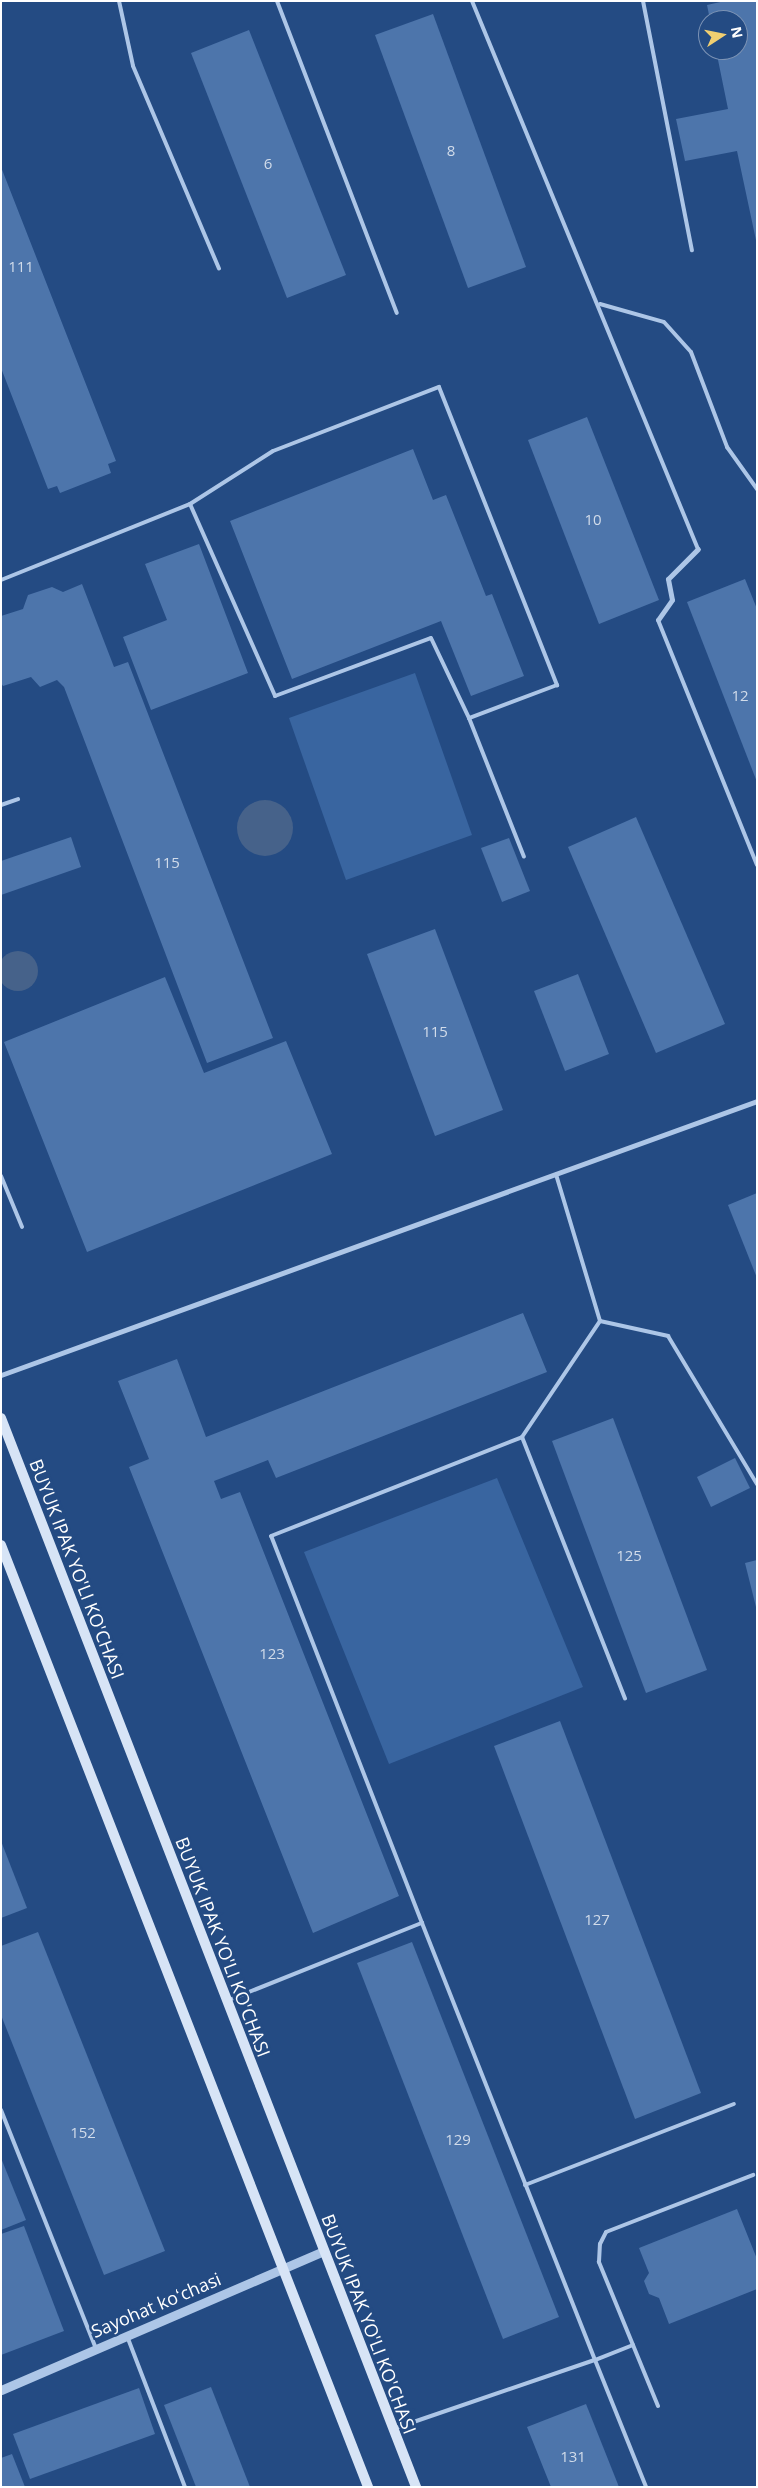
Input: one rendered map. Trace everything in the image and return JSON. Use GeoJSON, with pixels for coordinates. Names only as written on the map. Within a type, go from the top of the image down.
{"type":"FeatureCollection","features":[{"type":"Feature","properties":{"kind":"main road","name":"BUYUK IPAK YO'LI KO'CHASI"},"geometry":{"type":"LineString","coordinates":[[1,1418],[416,2487]]}},
{"type":"Feature","properties":{"kind":"main road"},"geometry":{"type":"LineString","coordinates":[[1,1545],[368,2487]]}},
{"type":"Feature","properties":{"kind":"street"},"geometry":{"type":"LineString","coordinates":[[658,620],[672,600],[668,579],[698,549]]}},
{"type":"Feature","properties":{"kind":"street"},"geometry":{"type":"LineString","coordinates":[[1,1375],[757,1101]]}},
{"type":"Feature","properties":{"kind":"street","name":"Sayohat koʻchasi"},"geometry":{"type":"LineString","coordinates":[[1,2390],[323,2250]]}},
{"type":"Feature","properties":{"kind":"lane"},"geometry":{"type":"LineString","coordinates":[[119,1],[133,66],[219,269]]}},
{"type":"Feature","properties":{"kind":"lane"},"geometry":{"type":"LineString","coordinates":[[278,1],[397,312]]}},
{"type":"Feature","properties":{"kind":"lane"},"geometry":{"type":"LineString","coordinates":[[472,1],[600,304],[698,549]]}},
{"type":"Feature","properties":{"kind":"lane"},"geometry":{"type":"LineString","coordinates":[[643,1],[692,250]]}},
{"type":"Feature","properties":{"kind":"lane"},"geometry":{"type":"LineString","coordinates":[[600,304],[664,322],[691,352],[727,447],[757,489]]}},
{"type":"Feature","properties":{"kind":"lane"},"geometry":{"type":"LineString","coordinates":[[1,580],[190,504],[273,451],[439,387],[557,685],[469,718]]}},
{"type":"Feature","properties":{"kind":"lane"},"geometry":{"type":"LineString","coordinates":[[190,504],[275,696],[431,638],[469,718],[524,857]]}},
{"type":"Feature","properties":{"kind":"lane"},"geometry":{"type":"LineString","coordinates":[[658,620],[757,865]]}},
{"type":"Feature","properties":{"kind":"lane"},"geometry":{"type":"LineString","coordinates":[[1,805],[18,799]]}},
{"type":"Feature","properties":{"kind":"lane"},"geometry":{"type":"LineString","coordinates":[[556,1174],[600,1321]]}},
{"type":"Feature","properties":{"kind":"lane"},"geometry":{"type":"LineString","coordinates":[[1,1176],[22,1227]]}},
{"type":"Feature","properties":{"kind":"lane"},"geometry":{"type":"LineString","coordinates":[[600,1321],[522,1438],[272,1536],[422,1923],[646,2487]]}},
{"type":"Feature","properties":{"kind":"lane"},"geometry":{"type":"LineString","coordinates":[[600,1321],[668,1336],[757,1484]]}},
{"type":"Feature","properties":{"kind":"lane"},"geometry":{"type":"LineString","coordinates":[[522,1438],[625,1698]]}},
{"type":"Feature","properties":{"kind":"lane"},"geometry":{"type":"LineString","coordinates":[[226,2001],[422,1923]]}},
{"type":"Feature","properties":{"kind":"lane"},"geometry":{"type":"LineString","coordinates":[[526,2185],[734,2104]]}},
{"type":"Feature","properties":{"kind":"lane"},"geometry":{"type":"LineString","coordinates":[[1,2110],[96,2349]]}},
{"type":"Feature","properties":{"kind":"lane"},"geometry":{"type":"LineString","coordinates":[[658,2406],[599,2262],[600,2244],[606,2232],[753,2175]]}},
{"type":"Feature","properties":{"kind":"lane"},"geometry":{"type":"LineString","coordinates":[[127,2336],[185,2487]]}},
{"type":"Feature","properties":{"kind":"lane"},"geometry":{"type":"LineString","coordinates":[[393,2429],[595,2360],[633,2345]]}},
{"type":"Feature","properties":{"kind":"shaded area"},"geometry":{"type":"Polygon","coordinates":[[[415,673],[472,835],[346,880],[289,718],[415,673]]]}},
{"type":"Feature","properties":{"kind":"shaded area"},"geometry":{"type":"Polygon","coordinates":[[[260,800],[270,800],[285,808],[291,817],[293,828],[291,839],[285,848],[270,856],[260,856],[249,851],[242,844],[237,833],[237,823],[242,812],[249,805],[260,800]]]}},
{"type":"Feature","properties":{"kind":"shaded area"},"geometry":{"type":"Polygon","coordinates":[[[18,951],[32,957],[38,971],[32,985],[18,991],[4,985],[-2,971],[4,957],[18,951]]]}},
{"type":"Feature","properties":{"kind":"shaded area"},"geometry":{"type":"Polygon","coordinates":[[[497,1478],[583,1687],[389,1764],[304,1552],[497,1478]]]}},
{"type":"Feature","properties":{"kind":"building"},"geometry":{"type":"Polygon","coordinates":[[[725,1],[757,1],[757,245],[737,151],[685,161],[676,119],[728,109],[718,60],[748,60],[748,10],[708,10],[707,5],[725,1]]]}},
{"type":"Feature","properties":{"kind":"building"},"geometry":{"type":"Polygon","coordinates":[[[433,14],[526,267],[468,288],[375,35],[433,14]]]}},
{"type":"Feature","properties":{"kind":"building"},"geometry":{"type":"Polygon","coordinates":[[[249,30],[346,275],[287,298],[191,53],[249,30]]]}},
{"type":"Feature","properties":{"kind":"building"},"geometry":{"type":"Polygon","coordinates":[[[1,167],[116,461],[108,464],[111,473],[60,493],[57,486],[48,489],[1,368],[1,167]]]}},
{"type":"Feature","properties":{"kind":"building"},"geometry":{"type":"Polygon","coordinates":[[[587,417],[659,600],[599,624],[528,440],[587,417]]]}},
{"type":"Feature","properties":{"kind":"building"},"geometry":{"type":"Polygon","coordinates":[[[413,449],[433,500],[446,495],[486,596],[492,594],[524,676],[471,696],[441,621],[292,679],[230,521],[413,449]]]}},
{"type":"Feature","properties":{"kind":"building"},"geometry":{"type":"Polygon","coordinates":[[[199,544],[248,673],[151,710],[123,637],[167,620],[145,564],[199,544]]]}},
{"type":"Feature","properties":{"kind":"building"},"geometry":{"type":"Polygon","coordinates":[[[745,579],[757,609],[757,782],[687,602],[745,579]]]}},
{"type":"Feature","properties":{"kind":"building"},"geometry":{"type":"Polygon","coordinates":[[[82,584],[114,667],[128,662],[273,1038],[207,1063],[64,687],[57,680],[40,687],[31,677],[3,686],[1,683],[1,616],[23,609],[28,595],[52,587],[63,592],[82,584]]]}},
{"type":"Feature","properties":{"kind":"building"},"geometry":{"type":"Polygon","coordinates":[[[636,817],[725,1024],[656,1053],[568,847],[636,817]]]}},
{"type":"Feature","properties":{"kind":"building"},"geometry":{"type":"Polygon","coordinates":[[[71,837],[81,867],[1,895],[1,861],[71,837]]]}},
{"type":"Feature","properties":{"kind":"building"},"geometry":{"type":"Polygon","coordinates":[[[509,838],[530,891],[502,902],[481,848],[509,838]]]}},
{"type":"Feature","properties":{"kind":"building"},"geometry":{"type":"Polygon","coordinates":[[[435,929],[503,1110],[435,1136],[367,954],[435,929]]]}},
{"type":"Feature","properties":{"kind":"building"},"geometry":{"type":"Polygon","coordinates":[[[578,974],[609,1054],[565,1071],[534,991],[578,974]]]}},
{"type":"Feature","properties":{"kind":"building"},"geometry":{"type":"Polygon","coordinates":[[[165,977],[204,1073],[286,1041],[332,1154],[87,1252],[4,1042],[165,977]]]}},
{"type":"Feature","properties":{"kind":"building"},"geometry":{"type":"Polygon","coordinates":[[[757,1193],[757,1278],[728,1205],[757,1193]]]}},
{"type":"Feature","properties":{"kind":"building"},"geometry":{"type":"Polygon","coordinates":[[[523,1313],[547,1372],[276,1478],[268,1460],[214,1481],[221,1499],[240,1492],[399,1896],[313,1933],[129,1467],[149,1459],[118,1381],[177,1359],[206,1437],[523,1313]]]}},
{"type":"Feature","properties":{"kind":"building"},"geometry":{"type":"Polygon","coordinates":[[[613,1418],[707,1670],[646,1693],[552,1441],[613,1418]]]}},
{"type":"Feature","properties":{"kind":"building"},"geometry":{"type":"Polygon","coordinates":[[[735,1458],[750,1488],[711,1507],[697,1477],[735,1458]]]}},
{"type":"Feature","properties":{"kind":"building"},"geometry":{"type":"Polygon","coordinates":[[[757,1560],[757,1607],[756,1607],[745,1563],[757,1560]]]}},
{"type":"Feature","properties":{"kind":"building"},"geometry":{"type":"Polygon","coordinates":[[[560,1721],[701,2093],[635,2119],[494,1746],[560,1721]]]}},
{"type":"Feature","properties":{"kind":"building"},"geometry":{"type":"Polygon","coordinates":[[[1,1841],[27,1908],[1,1918],[1,1841]]]}},
{"type":"Feature","properties":{"kind":"building"},"geometry":{"type":"Polygon","coordinates":[[[38,1932],[165,2251],[104,2275],[1,2015],[1,1946],[38,1932]]]}},
{"type":"Feature","properties":{"kind":"building"},"geometry":{"type":"Polygon","coordinates":[[[412,1942],[559,2317],[503,2339],[357,1963],[412,1942]]]}},
{"type":"Feature","properties":{"kind":"building"},"geometry":{"type":"Polygon","coordinates":[[[1,2158],[26,2220],[1,2230],[1,2158]]]}},
{"type":"Feature","properties":{"kind":"building"},"geometry":{"type":"Polygon","coordinates":[[[737,2209],[757,2259],[757,2289],[669,2324],[659,2298],[649,2294],[644,2281],[649,2273],[639,2248],[737,2209]]]}},
{"type":"Feature","properties":{"kind":"building"},"geometry":{"type":"Polygon","coordinates":[[[24,2226],[64,2331],[1,2355],[1,2234],[24,2226]]]}},
{"type":"Feature","properties":{"kind":"building"},"geometry":{"type":"Polygon","coordinates":[[[211,2387],[250,2487],[196,2487],[164,2405],[211,2387]]]}},
{"type":"Feature","properties":{"kind":"building"},"geometry":{"type":"Polygon","coordinates":[[[139,2388],[155,2434],[30,2479],[13,2434],[139,2388]]]}},
{"type":"Feature","properties":{"kind":"building"},"geometry":{"type":"Polygon","coordinates":[[[586,2404],[619,2487],[551,2487],[527,2427],[586,2404]]]}},
{"type":"Feature","properties":{"kind":"building"},"geometry":{"type":"Polygon","coordinates":[[[12,2454],[25,2487],[1,2487],[1,2458],[12,2454]]]}}]}
